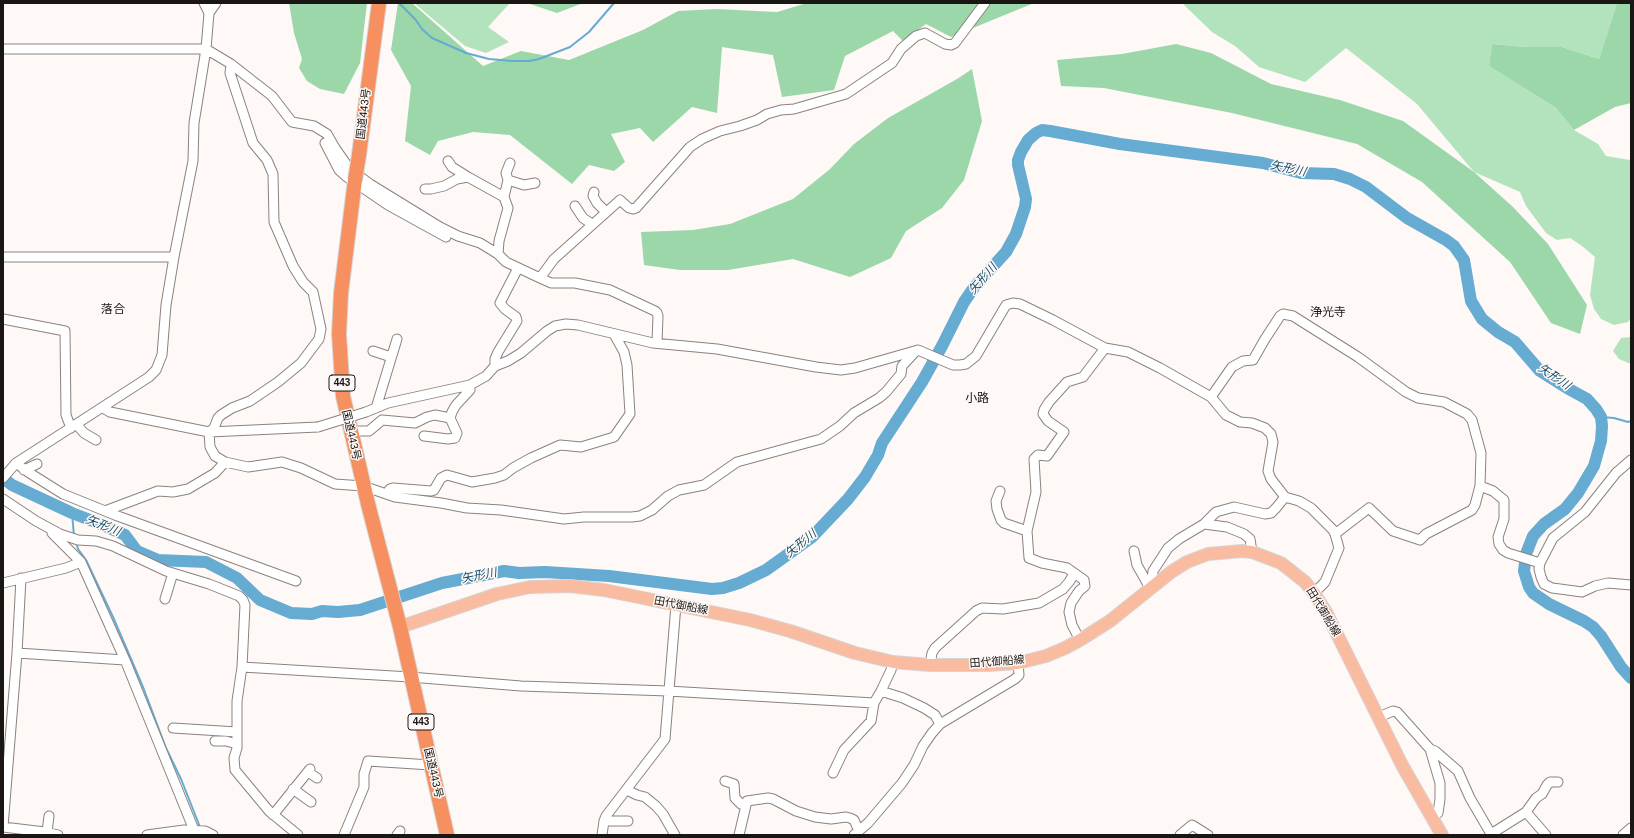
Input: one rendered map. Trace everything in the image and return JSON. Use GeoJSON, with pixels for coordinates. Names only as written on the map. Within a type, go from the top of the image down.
{"type":"FeatureCollection","features":[{"type":"Feature","properties":{"kind":"highway","name":"国道443号"},"geometry":{"type":"LineString","coordinates":[[378,3],[341,293],[339,334],[342,396],[387,582],[400,626],[410,677],[432,765],[447,835]]}},
{"type":"Feature","properties":{"kind":"main road","name":"田代御船線"},"geometry":{"type":"LineString","coordinates":[[400,626],[497,594],[530,587],[570,586],[604,590],[750,620],[790,631],[855,653],[893,662],[930,665],[988,665],[1018,663],[1046,656],[1080,640],[1110,621],[1152,586],[1187,562],[1208,554],[1242,551],[1252,552],[1281,563],[1306,582],[1314,593],[1326,612],[1402,765],[1442,835]]}},
{"type":"Feature","properties":{"kind":"street"},"geometry":{"type":"LineString","coordinates":[[204,3],[209,13]]}},
{"type":"Feature","properties":{"kind":"street"},"geometry":{"type":"LineString","coordinates":[[3,478],[14,465],[103,408],[149,377],[156,370],[162,355],[166,305],[193,161],[194,123],[206,49],[209,13],[216,3]]}},
{"type":"Feature","properties":{"kind":"street"},"geometry":{"type":"LineString","coordinates":[[540,278],[554,259],[620,200],[629,208],[636,208],[690,147],[702,139],[720,131],[746,124],[767,114],[781,110],[794,109],[846,94],[892,63],[901,49],[916,36],[925,33],[945,44],[951,45],[955,43],[985,3]]}},
{"type":"Feature","properties":{"kind":"street"},"geometry":{"type":"LineString","coordinates":[[3,49],[206,49],[230,64],[272,96],[298,128],[317,132],[324,139],[339,170],[388,205],[424,226],[455,241],[459,241],[464,238]]}},
{"type":"Feature","properties":{"kind":"street"},"geometry":{"type":"LineString","coordinates":[[208,432],[214,428],[218,418],[221,415],[232,408],[250,401],[278,382],[301,363],[319,339],[321,329],[312,292],[303,282],[293,266],[274,222],[273,174],[267,160],[252,142],[230,74],[230,64]]}},
{"type":"Feature","properties":{"kind":"street"},"geometry":{"type":"LineString","coordinates":[[292,122],[314,126],[327,134],[334,148],[349,168],[370,184],[420,216],[458,236],[480,243],[498,254],[506,262],[551,284],[576,283],[610,290],[655,311],[658,316],[657,343]]}},
{"type":"Feature","properties":{"kind":"street"},"geometry":{"type":"LineString","coordinates":[[448,161],[452,168],[504,198]]}},
{"type":"Feature","properties":{"kind":"street"},"geometry":{"type":"LineString","coordinates":[[498,254],[499,241],[508,208],[504,198],[508,180],[506,173],[510,163]]}},
{"type":"Feature","properties":{"kind":"street"},"geometry":{"type":"LineString","coordinates":[[425,189],[444,186],[457,179],[468,177]]}},
{"type":"Feature","properties":{"kind":"street"},"geometry":{"type":"LineString","coordinates":[[508,180],[524,185],[535,183]]}},
{"type":"Feature","properties":{"kind":"street"},"geometry":{"type":"LineString","coordinates":[[594,192],[593,196],[597,203],[606,212]]}},
{"type":"Feature","properties":{"kind":"street"},"geometry":{"type":"LineString","coordinates":[[575,206],[584,218],[592,224]]}},
{"type":"Feature","properties":{"kind":"street"},"geometry":{"type":"LineString","coordinates":[[3,257],[174,257]]}},
{"type":"Feature","properties":{"kind":"street"},"geometry":{"type":"LineString","coordinates":[[495,366],[495,359],[498,352],[517,321],[516,317],[505,309],[500,303],[518,268]]}},
{"type":"Feature","properties":{"kind":"street"},"geometry":{"type":"LineString","coordinates":[[103,408],[110,412],[208,432],[318,427],[366,412],[388,403],[470,385],[486,376],[495,366],[508,361],[521,353],[547,331],[555,326],[566,324],[578,325],[657,343],[717,349],[768,360],[841,370],[855,368],[904,353],[919,351],[951,364],[960,365],[976,356],[1006,305],[1013,303],[1020,304],[1105,348],[1128,352],[1160,368],[1211,397],[1226,415],[1240,422],[1252,423],[1264,428],[1270,434],[1273,442],[1268,471],[1270,479],[1285,496],[1299,501],[1311,508],[1335,534],[1339,548],[1337,555],[1325,582],[1314,593]]}},
{"type":"Feature","properties":{"kind":"street"},"geometry":{"type":"LineString","coordinates":[[1211,397],[1232,367],[1243,361],[1253,360],[1280,316],[1284,314],[1293,316],[1358,357],[1406,392],[1418,398],[1444,402],[1467,414],[1472,420],[1481,453],[1480,486],[1475,505],[1472,510],[1426,534],[1420,540],[1393,531],[1369,508],[1335,534]]}},
{"type":"Feature","properties":{"kind":"street"},"geometry":{"type":"LineString","coordinates":[[3,319],[65,331],[66,415],[74,427],[96,440]]}},
{"type":"Feature","properties":{"kind":"street"},"geometry":{"type":"LineString","coordinates":[[386,494],[393,488],[431,491],[434,490],[441,478],[447,475],[472,482],[495,478],[504,475],[531,458],[560,445],[581,448],[614,437],[630,414],[627,365],[624,352],[614,334]]}},
{"type":"Feature","properties":{"kind":"street"},"geometry":{"type":"LineString","coordinates":[[376,408],[396,339]]}},
{"type":"Feature","properties":{"kind":"street"},"geometry":{"type":"LineString","coordinates":[[1080,640],[1070,622],[1070,608],[1075,597],[1086,584],[1084,580],[1063,567],[1042,564],[1030,558],[1027,531],[1036,492],[1034,459],[1038,455],[1047,456],[1064,432],[1048,421],[1043,414],[1044,410],[1049,402],[1067,382],[1083,377],[1105,348]]}},
{"type":"Feature","properties":{"kind":"street"},"geometry":{"type":"LineString","coordinates":[[372,351],[391,357]]}},
{"type":"Feature","properties":{"kind":"street"},"geometry":{"type":"LineString","coordinates":[[208,432],[210,447],[215,456],[225,462],[248,467],[282,462],[301,468],[335,484],[363,486],[395,497],[466,508],[501,510],[564,519],[584,517],[632,518],[652,510],[668,496],[679,490],[704,485],[737,462],[821,439],[840,426],[854,413],[886,392],[901,374],[902,366],[919,351]]}},
{"type":"Feature","properties":{"kind":"street"},"geometry":{"type":"LineString","coordinates":[[424,436],[448,439],[455,438],[457,433],[450,418],[456,404],[470,390],[470,385]]}},
{"type":"Feature","properties":{"kind":"street"},"geometry":{"type":"LineString","coordinates":[[350,433],[368,430],[382,420],[415,423],[427,416],[435,415],[450,418]]}},
{"type":"Feature","properties":{"kind":"street"},"geometry":{"type":"LineString","coordinates":[[1631,460],[1616,473],[1585,512],[1553,538],[1540,563],[1541,577],[1544,584],[1552,588],[1582,592],[1595,586],[1608,583],[1631,585]]}},
{"type":"Feature","properties":{"kind":"street"},"geometry":{"type":"LineString","coordinates":[[105,511],[158,491],[173,492],[188,489],[215,473],[225,462]]}},
{"type":"Feature","properties":{"kind":"street"},"geometry":{"type":"LineString","coordinates":[[24,470],[37,464]]}},
{"type":"Feature","properties":{"kind":"street"},"geometry":{"type":"LineString","coordinates":[[14,465],[63,494],[105,511],[296,581]]}},
{"type":"Feature","properties":{"kind":"street"},"geometry":{"type":"LineString","coordinates":[[1480,486],[1494,491],[1504,500],[1504,520],[1498,537],[1499,544],[1503,550],[1540,563]]}},
{"type":"Feature","properties":{"kind":"street"},"geometry":{"type":"LineString","coordinates":[[1000,491],[996,501],[1001,520],[1004,523],[1027,531]]}},
{"type":"Feature","properties":{"kind":"street"},"geometry":{"type":"LineString","coordinates":[[1152,586],[1153,571],[1168,548],[1179,539],[1204,524],[1216,512],[1234,507],[1265,514],[1271,513],[1285,496]]}},
{"type":"Feature","properties":{"kind":"street"},"geometry":{"type":"LineString","coordinates":[[3,499],[60,534],[78,540],[96,541],[113,546],[173,573],[209,584],[239,596],[243,600],[242,667],[238,700],[237,744],[234,758],[236,770],[273,815],[293,834]]}},
{"type":"Feature","properties":{"kind":"street"},"geometry":{"type":"LineString","coordinates":[[1204,524],[1227,527],[1244,534],[1250,539],[1252,552]]}},
{"type":"Feature","properties":{"kind":"street"},"geometry":{"type":"LineString","coordinates":[[44,525],[81,562],[125,660],[195,833]]}},
{"type":"Feature","properties":{"kind":"street"},"geometry":{"type":"LineString","coordinates":[[1134,551],[1137,565],[1152,586]]}},
{"type":"Feature","properties":{"kind":"street"},"geometry":{"type":"LineString","coordinates":[[3,583],[66,568],[81,562]]}},
{"type":"Feature","properties":{"kind":"street"},"geometry":{"type":"LineString","coordinates":[[165,599],[173,573]]}},
{"type":"Feature","properties":{"kind":"street"},"geometry":{"type":"LineString","coordinates":[[930,665],[932,653],[935,648],[976,611],[987,607],[1003,609],[1040,603],[1063,589],[1074,574]]}},
{"type":"Feature","properties":{"kind":"street"},"geometry":{"type":"LineString","coordinates":[[21,578],[17,653],[3,827],[52,834],[49,816]]}},
{"type":"Feature","properties":{"kind":"street"},"geometry":{"type":"LineString","coordinates":[[602,835],[604,821],[644,764],[664,740],[676,605]]}},
{"type":"Feature","properties":{"kind":"street"},"geometry":{"type":"LineString","coordinates":[[17,653],[125,660]]}},
{"type":"Feature","properties":{"kind":"street"},"geometry":{"type":"LineString","coordinates":[[833,773],[844,750],[870,721],[874,703],[881,691],[893,662]]}},
{"type":"Feature","properties":{"kind":"street"},"geometry":{"type":"LineString","coordinates":[[739,835],[748,801],[770,798],[796,811],[815,817],[831,819],[846,817],[850,818],[854,820],[857,833],[868,823],[902,783],[914,766],[923,746],[940,724],[1015,679],[1019,675],[1018,663]]}},
{"type":"Feature","properties":{"kind":"street"},"geometry":{"type":"LineString","coordinates":[[242,667],[410,677],[521,686],[668,691],[874,703]]}},
{"type":"Feature","properties":{"kind":"street"},"geometry":{"type":"LineString","coordinates":[[881,691],[903,698],[924,708],[936,715],[940,724]]}},
{"type":"Feature","properties":{"kind":"street"},"geometry":{"type":"LineString","coordinates":[[1379,717],[1393,711],[1397,712],[1430,749],[1440,783],[1438,813],[1431,817]]}},
{"type":"Feature","properties":{"kind":"street"},"geometry":{"type":"LineString","coordinates":[[174,728],[237,732]]}},
{"type":"Feature","properties":{"kind":"street"},"geometry":{"type":"LineString","coordinates":[[215,741],[226,741],[237,744]]}},
{"type":"Feature","properties":{"kind":"street"},"geometry":{"type":"LineString","coordinates":[[1430,749],[1436,751],[1458,771],[1470,798],[1491,835],[1526,812],[1536,798],[1542,794],[1550,782],[1558,782]]}},
{"type":"Feature","properties":{"kind":"street"},"geometry":{"type":"LineString","coordinates":[[344,835],[364,787],[364,774],[368,762],[432,765]]}},
{"type":"Feature","properties":{"kind":"street"},"geometry":{"type":"LineString","coordinates":[[273,815],[309,771],[317,778]]}},
{"type":"Feature","properties":{"kind":"street"},"geometry":{"type":"LineString","coordinates":[[725,781],[734,784],[735,798],[741,804],[746,805]]}},
{"type":"Feature","properties":{"kind":"street"},"geometry":{"type":"LineString","coordinates":[[293,789],[312,802]]}},
{"type":"Feature","properties":{"kind":"street"},"geometry":{"type":"LineString","coordinates":[[627,790],[645,797],[656,806],[663,814],[675,835]]}},
{"type":"Feature","properties":{"kind":"street"},"geometry":{"type":"LineString","coordinates":[[1526,812],[1546,835]]}},
{"type":"Feature","properties":{"kind":"street"},"geometry":{"type":"LineString","coordinates":[[604,821],[628,821]]}},
{"type":"Feature","properties":{"kind":"street"},"geometry":{"type":"LineString","coordinates":[[1180,835],[1192,825],[1208,835]]}},
{"type":"Feature","properties":{"kind":"street"},"geometry":{"type":"LineString","coordinates":[[1623,835],[1631,828]]}},
{"type":"Feature","properties":{"kind":"street"},"geometry":{"type":"LineString","coordinates":[[148,835],[195,833],[205,831],[213,835]]}},
{"type":"Feature","properties":{"kind":"green space"},"geometry":{"type":"Polygon","coordinates":[[[289,3],[367,3],[360,63],[344,94],[320,89],[307,81],[299,68],[302,59],[294,33],[289,3]]]}},
{"type":"Feature","properties":{"kind":"green space"},"geometry":{"type":"Polygon","coordinates":[[[398,3],[412,3],[483,66],[521,51],[569,60],[643,30],[678,11],[717,9],[777,12],[807,3],[1034,3],[951,37],[926,24],[903,41],[893,31],[845,56],[834,90],[782,97],[773,55],[722,47],[717,113],[692,107],[653,142],[640,128],[611,134],[625,162],[614,171],[589,165],[572,184],[510,135],[473,132],[438,141],[430,155],[405,141],[411,86],[391,50],[398,3]]]}},
{"type":"Feature","properties":{"kind":"green space"},"geometry":{"type":"Polygon","coordinates":[[[414,3],[510,3],[488,27],[509,42],[486,53],[465,46],[414,3]]]}},
{"type":"Feature","properties":{"kind":"green space"},"geometry":{"type":"Polygon","coordinates":[[[527,3],[583,3],[557,13],[527,3]]]}},
{"type":"Feature","properties":{"kind":"green space"},"geometry":{"type":"Polygon","coordinates":[[[1182,3],[1617,3],[1599,59],[1562,47],[1526,47],[1492,44],[1489,66],[1556,108],[1574,130],[1598,144],[1606,156],[1630,160],[1631,318],[1628,322],[1614,325],[1601,319],[1594,309],[1590,295],[1595,257],[1570,238],[1557,240],[1546,233],[1526,206],[1520,192],[1474,172],[1417,104],[1346,48],[1305,82],[1259,67],[1235,46],[1212,32],[1182,3]]]}},
{"type":"Feature","properties":{"kind":"green space"},"geometry":{"type":"Polygon","coordinates":[[[1617,3],[1631,3],[1631,103],[1615,107],[1574,130],[1556,108],[1489,66],[1492,44],[1526,47],[1562,47],[1599,59],[1617,3]]]}},
{"type":"Feature","properties":{"kind":"green space"},"geometry":{"type":"Polygon","coordinates":[[[1176,44],[1211,53],[1271,84],[1340,100],[1403,121],[1474,172],[1513,207],[1548,244],[1587,305],[1580,334],[1551,323],[1510,262],[1422,182],[1357,144],[1232,113],[1104,88],[1061,86],[1057,60],[1122,54],[1176,44]]]}},
{"type":"Feature","properties":{"kind":"green space"},"geometry":{"type":"Polygon","coordinates":[[[972,69],[982,121],[964,180],[942,208],[906,231],[891,258],[850,277],[793,259],[728,270],[680,270],[644,265],[641,232],[693,230],[730,224],[793,199],[830,169],[854,144],[888,118],[972,69]]]}},
{"type":"Feature","properties":{"kind":"green space"},"geometry":{"type":"Polygon","coordinates":[[[1631,337],[1631,364],[1619,359],[1613,351],[1621,338],[1631,337]]]}},
{"type":"Feature","properties":{"kind":"waterway"},"geometry":{"type":"LineString","coordinates":[[399,3],[432,38],[466,53],[489,59],[512,61],[529,61],[539,59],[570,47],[589,32],[614,3]]}},
{"type":"Feature","properties":{"kind":"waterway","name":"矢形川"},"geometry":{"type":"LineString","coordinates":[[3,478],[12,485],[72,513],[125,535],[137,551],[158,560],[206,562],[237,578],[260,600],[291,613],[312,614],[322,611],[338,612],[360,610],[442,583],[504,571],[519,573],[545,572],[609,576],[712,589],[723,588],[739,583],[766,570],[812,537],[848,499],[865,477],[878,455],[882,443],[922,382],[964,302],[975,286],[1006,252],[1016,234],[1025,207],[1026,199],[1018,160],[1028,140],[1042,130],[1120,144],[1263,163],[1301,173],[1334,174],[1350,179],[1366,187],[1407,218],[1454,246],[1464,260],[1471,301],[1482,319],[1498,332],[1515,342],[1540,371],[1587,399],[1601,417],[1601,441],[1594,466],[1578,493],[1565,509],[1544,524],[1533,536],[1526,554],[1524,571],[1529,587],[1533,593],[1549,604],[1593,627],[1601,636],[1621,667],[1631,678]]}},
{"type":"Feature","properties":{"kind":"waterway"},"geometry":{"type":"LineString","coordinates":[[1601,417],[1614,418],[1628,422],[1631,421]]}},
{"type":"Feature","properties":{"kind":"waterway"},"geometry":{"type":"LineString","coordinates":[[72,513],[74,536]]}},
{"type":"Feature","properties":{"kind":"waterway"},"geometry":{"type":"LineString","coordinates":[[76,542],[78,549],[86,560],[113,617],[200,827]]}},
{"type":"Feature","properties":{"kind":"district","name":"落合"},"geometry":{"type":"Point","coordinates":[113,310]}},
{"type":"Feature","properties":{"kind":"district","name":"浄光寺"},"geometry":{"type":"Point","coordinates":[1328,313]}},
{"type":"Feature","properties":{"kind":"district","name":"小路"},"geometry":{"type":"Point","coordinates":[977,399]}}]}
